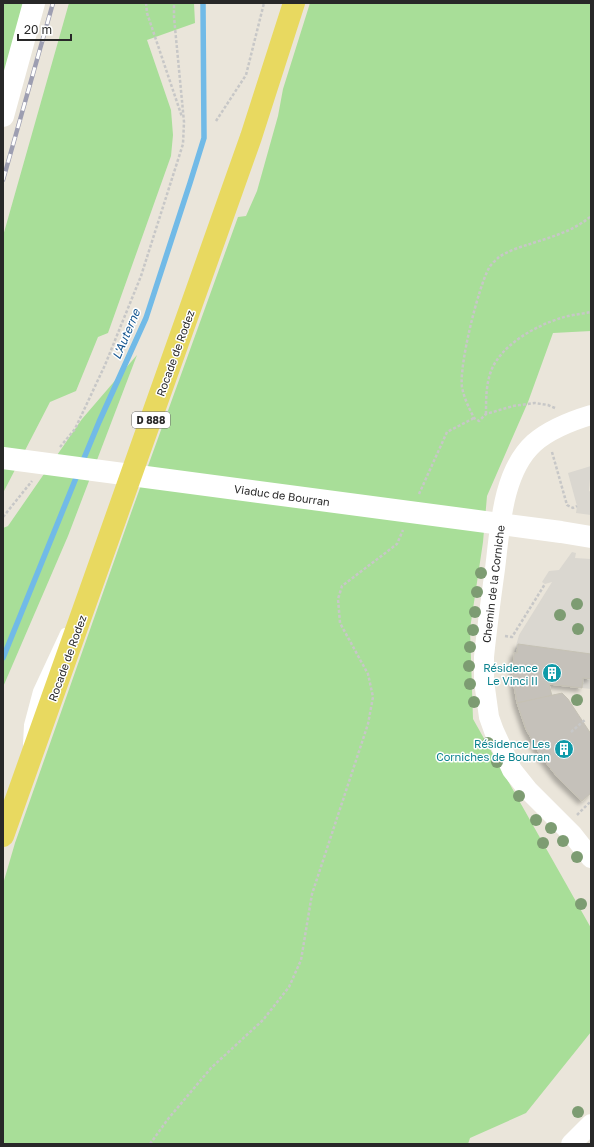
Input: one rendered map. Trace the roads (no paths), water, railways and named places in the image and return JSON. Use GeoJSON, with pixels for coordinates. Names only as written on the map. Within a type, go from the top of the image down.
{"type":"FeatureCollection","features":[{"type":"Feature","properties":{"kind":"main road"},"geometry":{"type":"LineString","coordinates":[[3,116],[34,3]]}},
{"type":"Feature","properties":{"kind":"main road","name":"Rocade de Rodez"},"geometry":{"type":"LineString","coordinates":[[3,836],[249,144],[294,3]]}},
{"type":"Feature","properties":{"kind":"main road","name":"Viaduc de Bourran"},"geometry":{"type":"LineString","coordinates":[[3,458],[561,532],[591,538]]}},
{"type":"Feature","properties":{"kind":"street","name":"Chemin de la Corniche"},"geometry":{"type":"LineString","coordinates":[[591,415],[572,420],[551,431],[534,444],[518,464],[504,501],[485,649],[484,681],[489,717],[512,770],[528,790],[572,834],[591,858]]}},
{"type":"Feature","properties":{"kind":"street"},"geometry":{"type":"LineString","coordinates":[[570,1144],[591,1124]]}},
{"type":"Feature","properties":{"kind":"waterway","name":"L'Auterne"},"geometry":{"type":"LineString","coordinates":[[82,463],[146,318],[204,138],[203,3]]}},
{"type":"Feature","properties":{"kind":"waterway","name":"L'Auterne"},"geometry":{"type":"LineString","coordinates":[[3,658],[78,473]]}},
{"type":"Feature","properties":{"kind":"railway"},"geometry":{"type":"LineString","coordinates":[[3,180],[53,3]]}},
{"type":"Feature","properties":{"kind":"place","name":"Résidence Le Vinci II"},"geometry":{"type":"Point","coordinates":[552,673]}},
{"type":"Feature","properties":{"kind":"place","name":"Résidence Les Corniches de Bourran"},"geometry":{"type":"Point","coordinates":[564,749]}}]}
